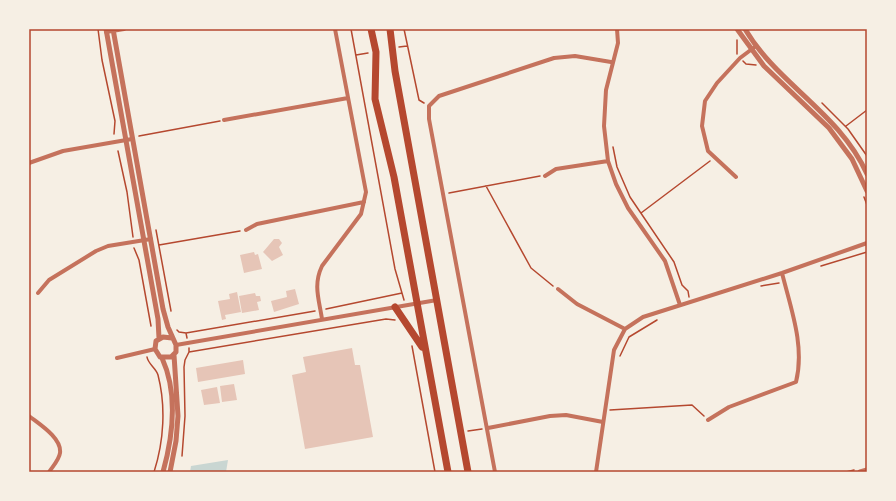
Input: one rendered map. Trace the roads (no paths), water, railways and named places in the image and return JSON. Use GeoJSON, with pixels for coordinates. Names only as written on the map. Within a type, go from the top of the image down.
{"type":"FeatureCollection","features":[{"type":"Feature","properties":{"kind":"highway"},"geometry":{"type":"LineString","coordinates":[[371,29],[376,52],[375,99],[394,177],[448,472]]}},
{"type":"Feature","properties":{"kind":"highway"},"geometry":{"type":"LineString","coordinates":[[390,29],[395,71],[468,472]]}},
{"type":"Feature","properties":{"kind":"highway"},"geometry":{"type":"LineString","coordinates":[[395,307],[425,351]]}},
{"type":"Feature","properties":{"kind":"street"},"geometry":{"type":"LineString","coordinates":[[124,29],[106,30],[158,318],[159,338]]}},
{"type":"Feature","properties":{"kind":"street"},"geometry":{"type":"LineString","coordinates":[[322,319],[316,283],[318,275],[322,266],[361,214],[366,192],[335,29]]}},
{"type":"Feature","properties":{"kind":"street"},"geometry":{"type":"LineString","coordinates":[[617,29],[618,42],[611,62],[606,90],[604,126],[608,161],[616,184],[628,208],[665,261],[680,306]]}},
{"type":"Feature","properties":{"kind":"street"},"geometry":{"type":"LineString","coordinates":[[737,29],[764,66],[829,128],[852,159],[867,191]]}},
{"type":"Feature","properties":{"kind":"street"},"geometry":{"type":"LineString","coordinates":[[745,29],[756,46],[775,68],[822,111],[840,131],[862,163],[867,174]]}},
{"type":"Feature","properties":{"kind":"street"},"geometry":{"type":"LineString","coordinates":[[113,30],[163,309],[172,338],[176,345],[174,355],[178,416],[176,441],[170,472]]}},
{"type":"Feature","properties":{"kind":"street"},"geometry":{"type":"LineString","coordinates":[[736,177],[708,151],[702,126],[705,101],[726,73],[740,58],[756,46]]}},
{"type":"Feature","properties":{"kind":"street"},"geometry":{"type":"LineString","coordinates":[[495,472],[488,428],[429,119],[429,106],[439,96],[554,58],[575,56],[611,62]]}},
{"type":"Feature","properties":{"kind":"street"},"geometry":{"type":"LineString","coordinates":[[224,120],[348,98]]}},
{"type":"Feature","properties":{"kind":"street"},"geometry":{"type":"LineString","coordinates":[[29,163],[63,151],[132,139]]}},
{"type":"Feature","properties":{"kind":"street"},"geometry":{"type":"LineString","coordinates":[[545,176],[556,169],[608,161]]}},
{"type":"Feature","properties":{"kind":"street"},"geometry":{"type":"LineString","coordinates":[[246,230],[257,224],[364,202]]}},
{"type":"Feature","properties":{"kind":"street"},"geometry":{"type":"LineString","coordinates":[[38,293],[49,280],[96,251],[108,246],[151,239]]}},
{"type":"Feature","properties":{"kind":"street"},"geometry":{"type":"LineString","coordinates":[[596,472],[603,422],[608,410],[614,350],[626,329],[643,317],[782,274],[867,243]]}},
{"type":"Feature","properties":{"kind":"street"},"geometry":{"type":"LineString","coordinates":[[708,420],[729,407],[796,382],[800,366],[797,334],[782,274]]}},
{"type":"Feature","properties":{"kind":"street"},"geometry":{"type":"LineString","coordinates":[[558,289],[577,304],[626,329]]}},
{"type":"Feature","properties":{"kind":"street"},"geometry":{"type":"LineString","coordinates":[[176,345],[437,300]]}},
{"type":"Feature","properties":{"kind":"street"},"geometry":{"type":"LineString","coordinates":[[172,338],[166,336],[159,338],[155,343],[155,349],[156,354],[162,358],[168,358],[174,355]]}},
{"type":"Feature","properties":{"kind":"street"},"geometry":{"type":"LineString","coordinates":[[117,358],[155,349]]}},
{"type":"Feature","properties":{"kind":"street"},"geometry":{"type":"LineString","coordinates":[[162,358],[169,377],[171,404],[170,441],[163,472]]}},
{"type":"Feature","properties":{"kind":"street"},"geometry":{"type":"LineString","coordinates":[[488,428],[550,416],[566,415],[603,422]]}},
{"type":"Feature","properties":{"kind":"street"},"geometry":{"type":"LineString","coordinates":[[29,416],[59,443],[60,452],[49,472]]}},
{"type":"Feature","properties":{"kind":"street"},"geometry":{"type":"LineString","coordinates":[[860,472],[867,470]]}}]}
